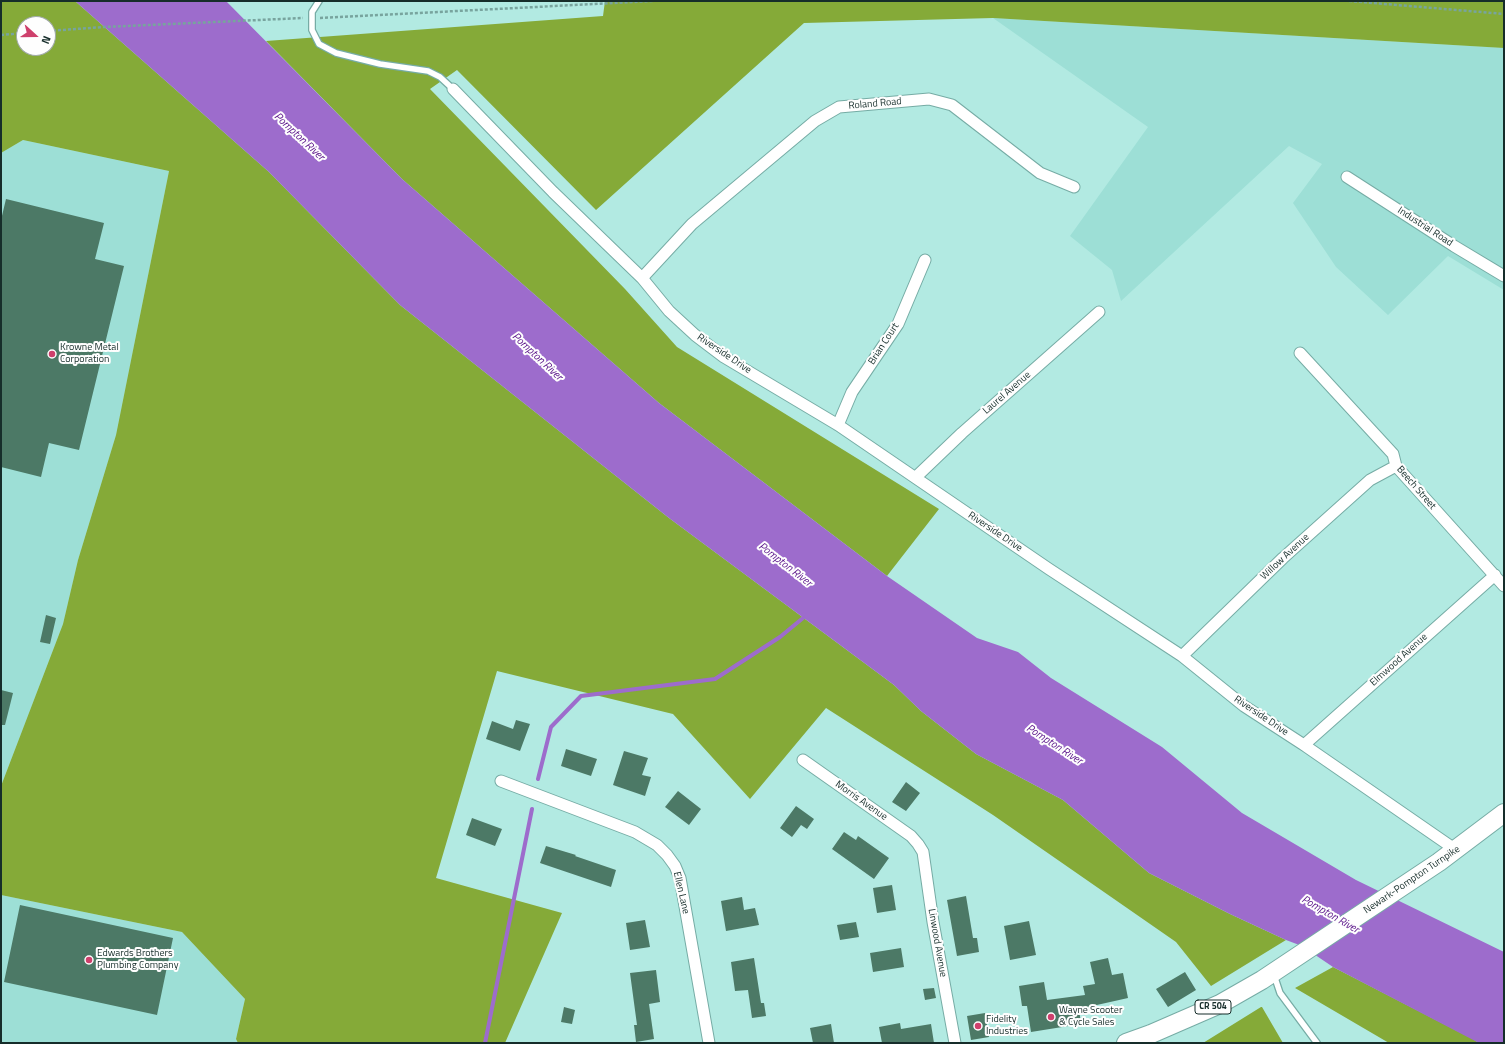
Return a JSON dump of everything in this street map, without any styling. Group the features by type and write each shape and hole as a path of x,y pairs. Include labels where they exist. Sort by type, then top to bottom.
{"main road":[{"name":"Newark-Pompton Turnpike","path":"1126,1043 1151,1034 1220,1004 1294,960 1456,850 1504,813"}],"street":[{"name":"Riverside Drive","path":"453,89 553,192 642,278 669,311 695,335 724,357 838,425 1037,561 1182,656 1244,706 1304,745 1456,850"},
{"name":"Roland Road","path":"642,278 692,224 815,121 839,107 929,99 952,105 1040,173 1074,187"},
{"name":"Industrial Road","path":"1347,177 1454,246 1503,274"},
{"name":"Brian Court","path":"838,425 852,392 898,324 925,260"},
{"name":"Laurel Avenue","path":"916,477 962,433 1100,312"},
{"name":"Beech Street","path":"1300,352 1394,454 1396,466 1504,586"},
{"name":"Willow Avenue","path":"1182,656 1284,558 1370,480 1396,466"},
{"name":"Elmwood Avenue","path":"1304,745 1495,575"},
{"name":"Morris Avenue","path":"803,760 911,836 918,844"},
{"name":"Ellen Lane","path":"500,781 635,832 657,845 667,855 675,866 680,878 709,1043"},
{"name":"Linwood Avenue","path":"918,844 923,852 933,922 955,1043"}],"lane":[{"path":"319,1 312,12 312,30 319,44 336,53 380,64 428,71 440,77 453,89"},
{"path":"1274,972 1280,993 1317,1043"}],"path":[{"path":"56,30 653,1"},
{"path":"1350,1 1504,14"},
{"path":"1,35 16,34"}],"shaded area":[{"path":"993,18 1504,48 1504,290 1448,256 1388,315 1336,267 1293,203 1322,164 1289,146 1121,301 1112,270 1070,236 1148,127"},
{"path":"23,140 169,171 116,435 78,560 63,624 1,786 1,153"},
{"path":"1,895 182,932 245,999 236,1039 238,1043 1,1043"}],"green space":[{"path":"1,1 75,1 269,172 400,305 669,518 894,685 921,711 976,754 1063,800 1149,873 1230,914 1286,940 1211,986 1176,942 993,815 826,708 750,799 673,714 497,671 436,878 562,913 505,1043 238,1043 236,1039 245,999 182,932 1,895 1,786 63,624 78,560 116,435 169,171 23,140 1,153"},
{"path":"605,1 1504,1 1504,48 993,18 804,23 596,210 457,70 430,89 625,289 677,347 939,509 887,576 659,403 402,179 266,41 603,16"},
{"path":"1333,967 1479,1043 1389,1043 1295,988"},
{"path":"1261,1007 1283,1043 1203,1043"}],"water":[{"name":"Pompton River","path":"75,1 226,1 402,179 659,403 887,576 977,638 1018,652 1051,678 1162,747 1242,813 1356,880 1504,952 1504,1043 1479,1043 1333,967 1302,946 1230,914 1149,873 1063,800 976,754 921,711 894,685 669,518 400,305 269,172"}],"building":[{"name":"Krowne Metal Corporation","path":"6,199 104,223 95,259 124,266 79,450 49,443 41,477 1,467 1,220"},
{"path":"46,615 56,618 50,644 40,642"},
{"path":"1,690 13,693 5,725 1,725"},
{"path":"516,720 530,724 520,751 486,739 492,721 513,729"},
{"path":"566,749 597,759 591,776 561,766"},
{"path":"624,751 648,758 642,775 651,777 645,796 613,785"},
{"path":"906,782 920,793 906,811 892,802"},
{"path":"678,791 701,809 689,825 665,807"},
{"path":"796,806 814,819 807,829 801,825 792,837 780,828"},
{"path":"472,818 502,829 495,846 466,835"},
{"path":"844,832 856,840 858,836 889,858 874,879 832,849"},
{"path":"546,846 576,855 575,856 616,870 611,887 540,863"},
{"path":"892,885 896,910 877,913 873,888"},
{"path":"966,896 973,938 977,938 979,952 957,956 947,900"},
{"path":"742,897 744,910 755,908 759,925 726,931 721,901"},
{"name":"Edwards Brothers Plumbing Company","path":"20,905 173,938 157,1015 4,982"},
{"path":"645,920 650,947 630,950 626,923"},
{"path":"1029,921 1036,955 1010,960 1004,926"},
{"path":"856,922 859,937 840,940 837,925"},
{"path":"901,948 904,967 873,972 870,953"},
{"path":"754,958 761,1003 764,1003 766,1016 752,1018 748,990 735,991 731,962"},
{"path":"1108,958 1112,975 1123,973 1128,998 1079,1009 1081,1024 1031,1032 1027,1006 1022,1006 1019,986 1044,982 1047,1000 1085,995 1083,986 1095,984 1090,962"},
{"path":"656,970 660,1002 649,1004 654,1039 636,1042 634,1025 637,1025 630,973"},
{"path":"1185,972 1196,990 1168,1007 1156,989"},
{"path":"934,988 936,998 925,1000 923,989"},
{"path":"564,1007 575,1010 572,1024 561,1022"},
{"name":"Fidelity Industries","path":"985,1013 989,1037 971,1040 967,1016"},
{"path":"900,1023 901,1029 931,1024 934,1043 882,1043 879,1027"},
{"path":"831,1024 834,1043 813,1043 810,1028"}],"waterway":[{"path":"538,779 551,727 581,696 715,679 780,637 803,618"},
{"path":"485,1043 532,809"}],"place":[{"name":"Krowne Metal Corporation","path":"52,354"},
{"name":"Edwards Brothers Plumbing Company","path":"89,960"},
{"name":"Wayne Scooter & Cycle Sales","path":"1051,1017"},
{"name":"Fidelity Industries","path":"978,1026"}]}
